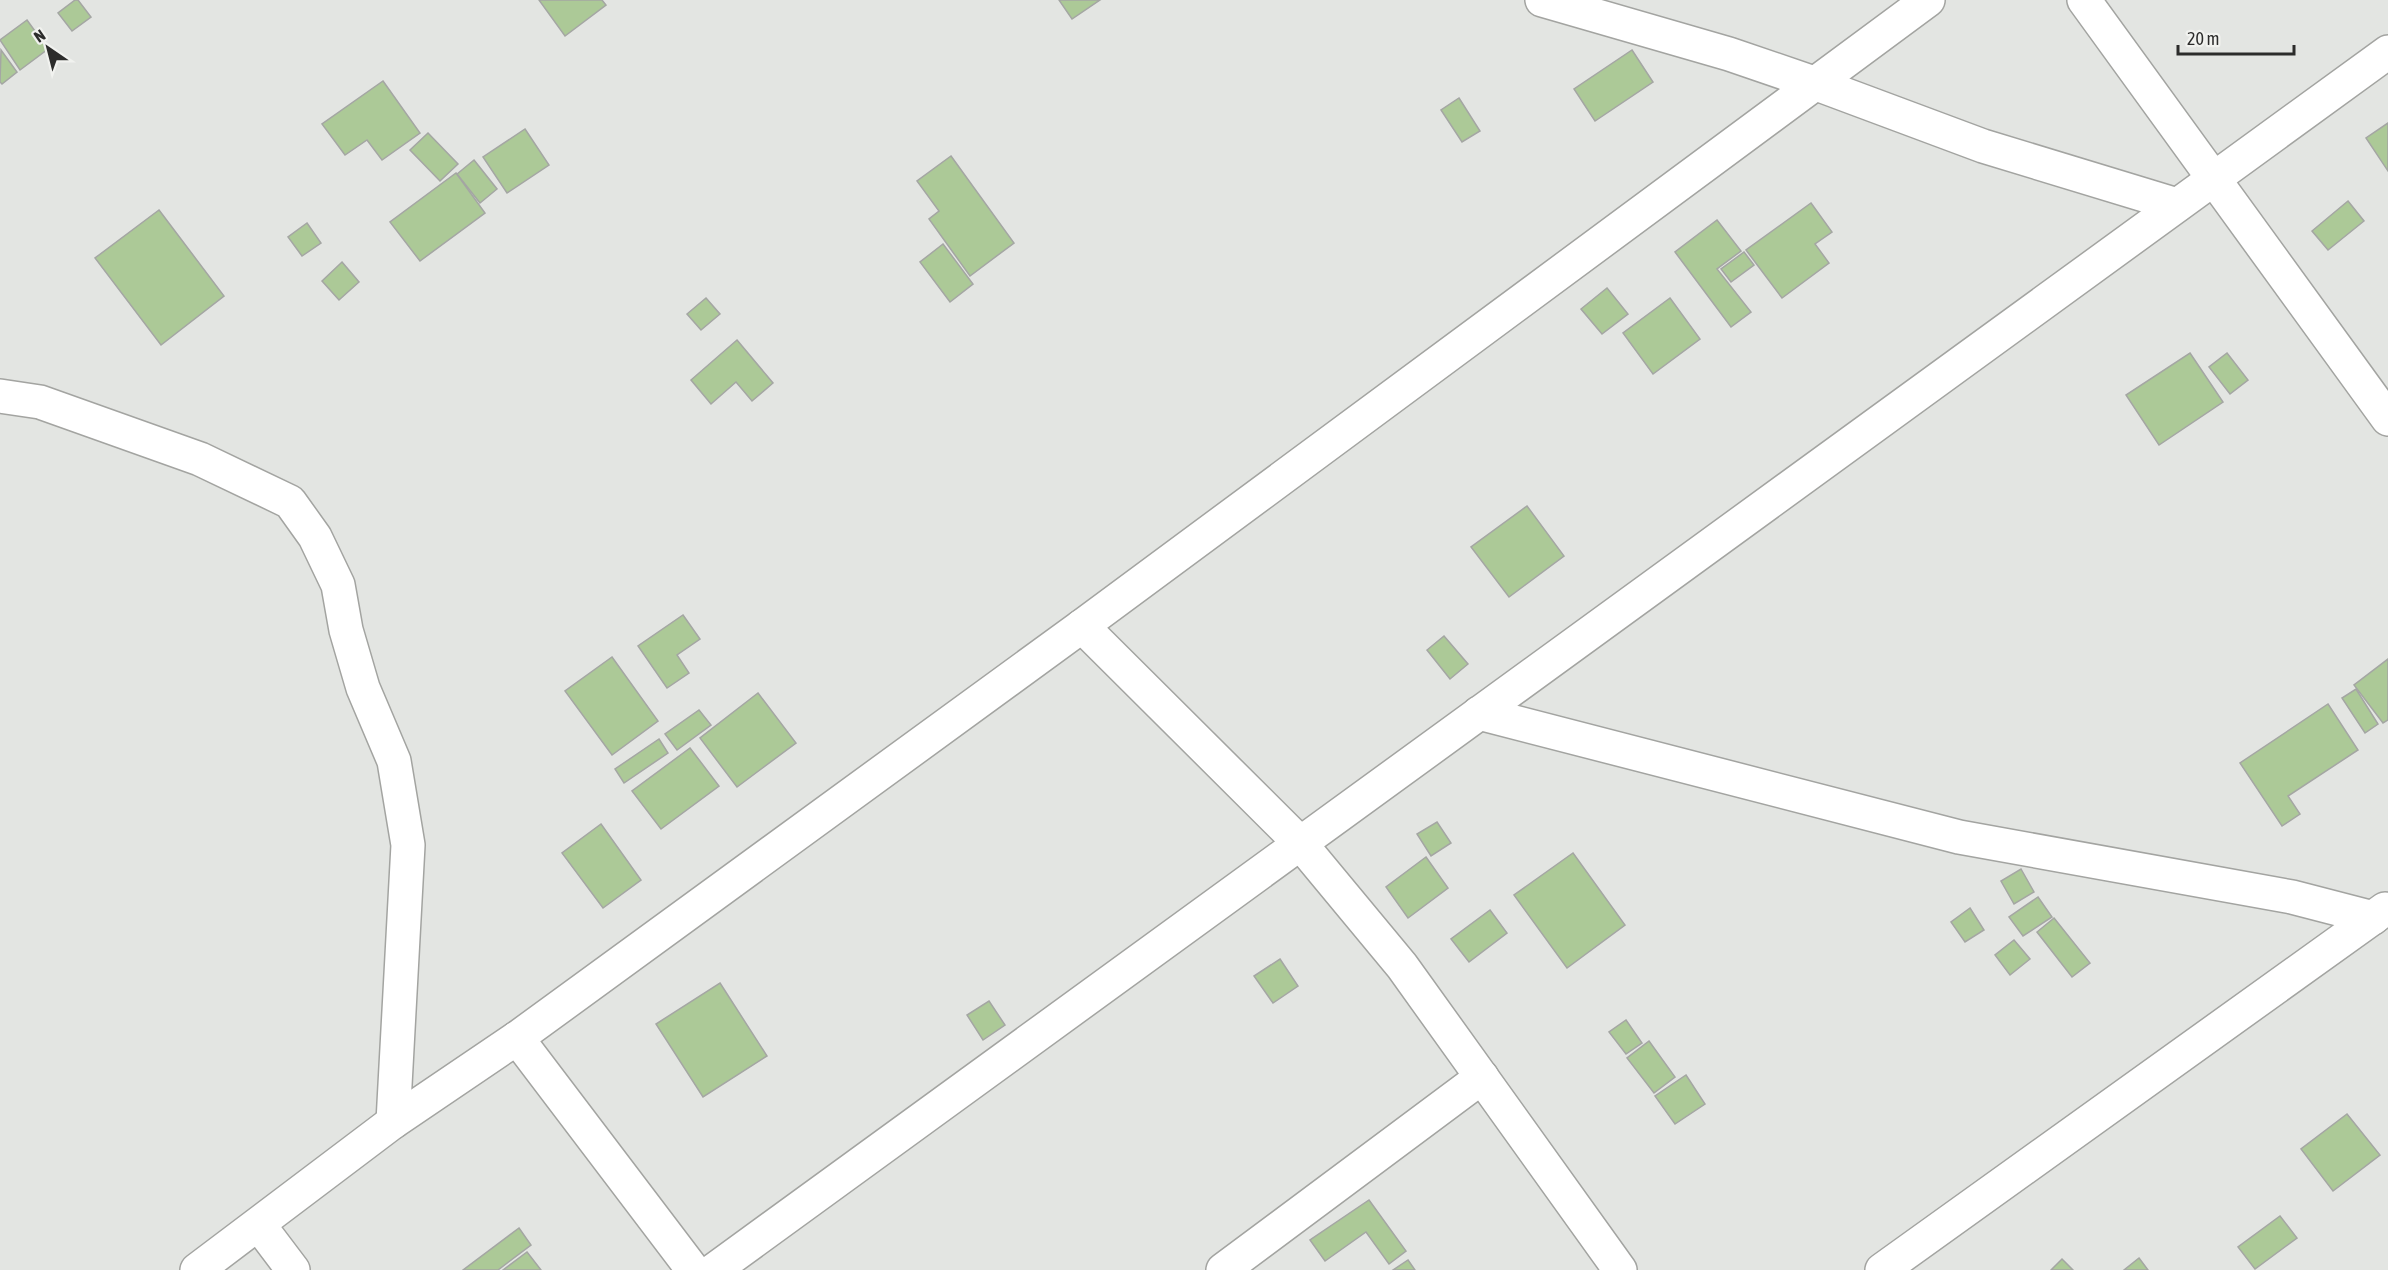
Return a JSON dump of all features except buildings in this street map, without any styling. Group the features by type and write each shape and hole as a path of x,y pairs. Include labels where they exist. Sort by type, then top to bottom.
{"street":[{"path":"1542,0 1729,54 1983,146 2177,205"},
{"path":"197,1270 393,1122 517,1038 1082,626 1928,0"},
{"path":"2084,0 2388,419"},
{"path":"714,1270 2388,52"},
{"path":"0,396 40,402 200,459 290,502 315,537 338,585 346,630 363,688 393,761 408,845 393,1122"},
{"path":"1082,626 1300,843 1402,966 1620,1270"},
{"path":"1479,713 1959,837 2380,912"},
{"path":"1882,1270 2380,912"},
{"path":"517,1038 693,1270"},
{"path":"1223,1270 1482,1077"},
{"path":"259,1225 293,1270"}]}
